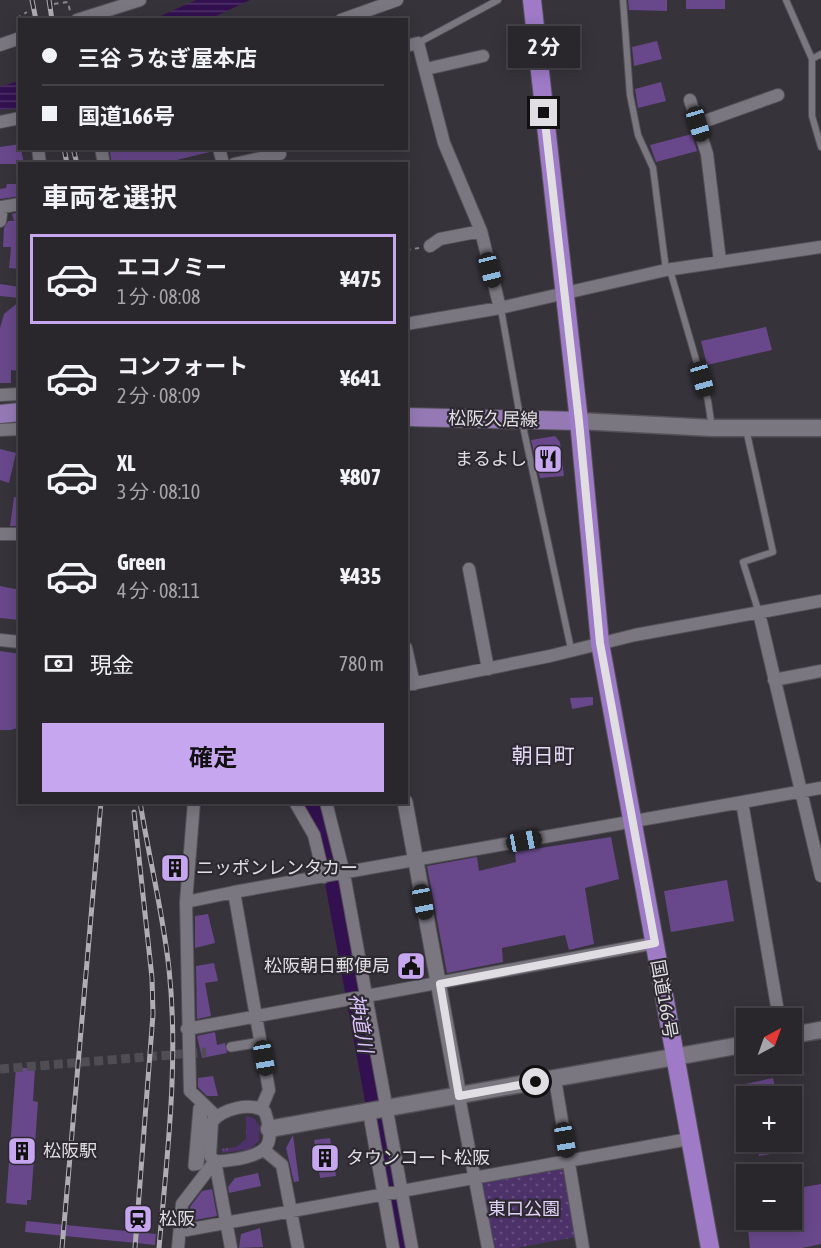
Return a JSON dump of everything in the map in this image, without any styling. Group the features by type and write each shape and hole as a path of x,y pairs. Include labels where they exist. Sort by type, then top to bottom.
{"highway":[{"name":"国道166号","path":"532,0 579,421 600,643 710,1248"}],"main road":[{"path":"0,414 18,412"},
{"name":"松阪久居線","path":"408,417 579,421"},
{"path":"579,421 712,428 821,428"},
{"path":"802,1033 821,1030"},
{"path":"269,1129 736,1046"}],"street":[{"path":"83,18 140,0"},
{"path":"346,18 396,0"},
{"path":"0,45 18,39"},
{"path":"412,45 426,69 444,143 481,231 500,308"},
{"path":"426,69 483,56"},
{"path":"698,124 778,95"},
{"path":"690,100 707,154 720,261"},
{"path":"0,122 18,118"},
{"path":"244,162 281,155"},
{"path":"0,221 2,207 18,204"},
{"path":"430,246 440,239 481,231"},
{"path":"408,324 500,308 668,269 821,247"},
{"path":"0,395 18,394"},
{"path":"0,430 18,429"},
{"path":"0,534 18,534"},
{"path":"469,569 488,669"},
{"path":"408,666 410,685 570,649 821,601"},
{"path":"759,613 821,876"},
{"path":"0,640 18,642"},
{"path":"774,680 821,671"},
{"path":"186,902 821,788"},
{"path":"742,802 777,1008"},
{"path":"194,804 186,902 190,1091 216,1116"},
{"path":"296,804 334,875"},
{"path":"326,804 334,875 386,1110 412,1248"},
{"path":"405,804 488,1248"},
{"path":"234,892 269,1090 261,1109"},
{"path":"187,1029 655,943"},
{"path":"231,1047 261,1042"},
{"path":"555,1078 583,1248"},
{"path":"178,1248 182,1204 215,1161 256,1155 264,1150 270,1137 265,1112 252,1107 216,1116 212,1122 210,1156 215,1161 231,1248"},
{"path":"198,1108 203,1113 199,1165 194,1166 197,1120 198,1108"},
{"path":"369,1112 393,1248"},
{"path":"181,1231 689,1139"},
{"path":"264,1150 282,1166 298,1248"}],"lane":[{"path":"412,45 498,0"},
{"path":"623,0 630,95 638,135 653,168 668,269 708,401 712,428"},
{"path":"786,0 812,59 812,116 821,147"},
{"path":"812,59 821,54"},
{"path":"500,308 519,411"},
{"path":"746,428 773,552 743,562 759,613"},
{"path":"524,431 570,649"}],"path":[{"path":"54,4 68,2"},
{"path":"20,18 27,12"}],"green space":[{"path":"246,1116 254,1118 259,1125 259,1141 250,1149 222,1153 221,1149 236,1147 246,1139"},
{"name":"東口公園","path":"560,1166 566,1170 576,1237 516,1248 494,1248 482,1184 486,1179"}],"shaded area":[{"path":"196,0 250,0 212,18 156,18"},
{"path":"18,82 18,108 0,110 0,87"}],"building":[{"path":"628,0 667,0 667,11 629,10"},
{"path":"686,0 725,0 725,9 686,9"},
{"path":"657,41 662,59 634,66 632,47"},
{"path":"661,82 666,101 638,108 635,89"},
{"path":"692,134 697,151 656,162 650,145"},
{"path":"18,144 24,162 0,164 0,147"},
{"path":"109,150 210,150 210,152 168,162 112,162"},
{"path":"7,184 18,184 18,196 0,199 0,189 6,188"},
{"path":"18,212 18,269 9,268 11,247 3,247 4,228 8,221 14,221 12,214"},
{"path":"0,284 18,287 18,298 0,296"},
{"path":"18,303 18,371 11,370 11,383 0,383 0,328 4,314"},
{"path":"766,327 772,350 707,365 701,341"},
{"name":"まるよし","path":"555,436 560,442 564,476 540,478 531,440"},
{"path":"0,449 16,453 9,483 0,480"},
{"path":"14,497 18,498 18,526 10,526"},
{"path":"0,586 18,590 18,620 0,618"},
{"path":"0,651 18,654 18,728 0,730"},
{"path":"593,697 593,705 572,709 570,698"},
{"path":"611,837 619,879 585,888 594,944 569,950 565,935 502,948 503,962 447,973 427,866 477,857 479,871 516,862 515,852"},
{"name":"ニッポンレンタカー","path":"171,858 181,859 179,878 170,877"},
{"path":"727,880 734,921 671,932 664,891"},
{"path":"208,914 215,943 195,948 195,916"},
{"path":"214,963 218,981 205,983 211,1016 197,1019 196,966"},
{"path":"215,1032 217,1045 225,1043 227,1053 202,1058 197,1036"},
{"name":"松阪駅","path":"16,1067 35,1069 33,1101 38,1102 31,1200 27,1200 27,1205 6,1203"},
{"path":"213,1076 218,1096 207,1096 198,1087 198,1078"},
{"path":"773,1078 775,1086 745,1086 745,1084"},
{"path":"293,1135 299,1181 294,1182 286,1148"},
{"name":"タウンコート松阪","path":"330,1138 336,1176 320,1178 314,1140"},
{"path":"758,1152 781,1152 759,1156"},
{"path":"258,1173 261,1186 229,1193 228,1187 235,1178"},
{"path":"821,1184 821,1244 802,1248 750,1248 748,1230 802,1230 802,1187"},
{"path":"212,1189 217,1216 189,1221 190,1207 202,1191"},
{"path":"26,1221 156,1234 155,1245 25,1232"},
{"path":"260,1228 263,1247 239,1248 241,1234"}],"waterway":[{"name":"神道川","path":"307,804 323,834 335,882 402,1248"}],"tunnel":[{"path":"0,1069 206,1052"}],"railway":[{"path":"32,0 36,18"},
{"path":"49,0 52,18"},
{"path":"64,150 67,162"},
{"path":"74,150 76,162"},
{"path":"62,1248 101,804"},
{"path":"140,804 163,927 172,1004 171,1109 159,1248"},
{"path":"134,812 152,978 153,1014 135,1248"}],"place":[{"name":"まるよし","path":"548,459"},
{"name":"ニッポンレンタカー","path":"175,868"},
{"name":"松阪朝日郵便局","path":"411,966"},
{"name":"松阪駅","path":"22,1151"},
{"name":"タウンコート松阪","path":"325,1158"},
{"name":"松阪","path":"138,1219"}],"district":[{"name":"朝日町","path":"543,756"}],"route":[{"path":"536,1082 459,1096 440,984 655,943 600,643 579,421 544,113"}]}
